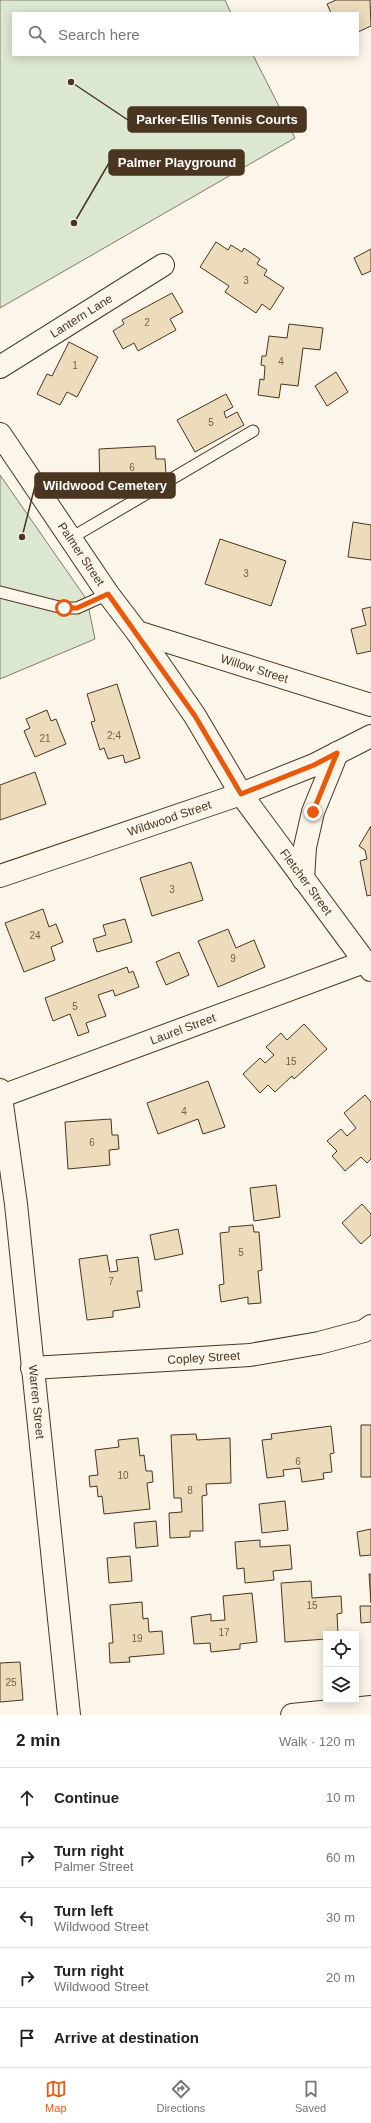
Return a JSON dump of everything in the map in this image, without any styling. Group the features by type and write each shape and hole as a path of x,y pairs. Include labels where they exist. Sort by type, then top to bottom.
{"street":[{"name":"Lantern Lane","path":"0,367 163,264"},
{"name":"Palmer Street","path":"0,434 108,594 137,632 195,716 241,794"},
{"name":"Willow Street","path":"137,632 371,705"},
{"name":"Wildwood Street","path":"0,876 241,794 314,765 371,736"},
{"path":"302,879 305,847 313,812 337,753"},
{"name":"Fletcher Street","path":"241,794 302,879 368,966"},
{"name":"Laurel Street","path":"1,1093 368,966"},
{"name":"Warren Street","path":"1,1093 16,1204 69,1715"},
{"name":"Copley Street","path":"32,1368 250,1355 319,1343 364,1331 371,1326"},
{"path":"292,1715 371,1707"}],"lane":[{"path":"71,538 253,431"},
{"path":"0,592 64,608 77,608 108,594"}],"green space":[{"path":"0,0 225,0 231,12 12,12 12,56 254,56 295,138 0,308"},
{"path":"0,475 87,600 95,639 0,679"}],"building":[{"path":"336,0 370,0 371,26 359,32 359,12 331,12 327,4"},
{"path":"216,242 228,250 231,245 242,252 244,248 260,259 257,264 267,270 264,275 284,288 270,310 262,304 256,313 225,292 229,286 200,267"},
{"path":"371,249 371,271 362,275 354,258"},
{"path":"172,293 183,312 170,319 176,330 138,351 134,343 123,349 113,331 124,324 122,320"},
{"path":"289,324 323,328 320,350 303,348 298,386 281,384 279,398 258,395 260,379 264,380 265,366 261,365 262,356 266,356 269,336 287,338"},
{"path":"69,342 98,357 77,397 67,392 60,405 37,394 47,374 52,376"},
{"path":"336,372 348,392 327,406 315,386"},
{"path":"226,394 233,407 224,412 226,418 237,412 244,425 195,452 177,420"},
{"path":"155,446 156,459 165,459 166,474 155,475 155,483 100,486 99,449"},
{"path":"353,522 371,525 371,560 348,557"},
{"path":"220,539 286,561 271,606 205,584"},
{"path":"371,607 371,651 357,654 351,629 366,625 362,609"},
{"path":"117,684 140,758 125,763 123,755 108,759 104,748 100,750 91,722 95,721 87,694"},
{"path":"47,710 51,721 56,719 66,744 35,757 24,731 30,728 26,719"},
{"path":"35,772 46,804 0,820 0,785"},
{"path":"371,826 371,895 367,896 360,861 367,859 365,850 359,846"},
{"path":"191,862 203,900 152,916 140,878"},
{"path":"43,909 49,927 56,924 63,942 51,947 55,960 24,972 5,923"},
{"path":"125,919 132,942 97,952 93,939 106,935 103,925"},
{"path":"228,929 236,948 254,940 265,967 218,987 198,941"},
{"path":"179,952 189,975 166,985 156,962"},
{"path":"127,967 129,973 133,971 139,987 115,996 113,990 98,995 106,1016 86,1023 89,1032 78,1036 70,1014 53,1021 45,998"},
{"path":"304,1024 327,1049 294,1079 292,1076 275,1092 268,1085 260,1093 243,1074 260,1058 265,1063 274,1055 266,1047 281,1033 287,1040"},
{"path":"208,1081 225,1127 203,1134 198,1119 158,1134 147,1103"},
{"path":"365,1095 371,1102 371,1159 367,1163 361,1157 345,1171 332,1156 337,1151 327,1141 341,1129 347,1136 356,1128 344,1113"},
{"path":"111,1119 112,1135 118,1135 119,1149 109,1150 110,1165 68,1169 65,1122"},
{"path":"276,1185 280,1217 254,1221 250,1188"},
{"path":"362,1204 371,1214 371,1235 361,1244 342,1223"},
{"path":"253,1225 254,1232 259,1232 262,1270 258,1271 261,1303 248,1304 248,1297 221,1302 219,1285 224,1284 220,1233 229,1232 229,1227"},
{"path":"178,1229 183,1254 155,1260 150,1235"},
{"path":"107,1255 110,1272 118,1271 116,1260 138,1257 142,1291 137,1291 140,1307 113,1311 113,1317 87,1320 79,1259"},
{"path":"361,1425 371,1425 371,1477 361,1477"},
{"path":"331,1426 334,1453 330,1454 332,1472 323,1473 324,1479 302,1482 300,1468 283,1470 284,1476 267,1478 262,1440 272,1439 271,1434"},
{"path":"196,1434 197,1440 230,1438 231,1483 206,1484 207,1495 202,1496 203,1531 190,1531 190,1537 170,1538 169,1513 182,1512 181,1498 174,1498 171,1435"},
{"path":"138,1438 140,1456 144,1455 146,1471 152,1471 153,1482 147,1483 150,1509 104,1514 102,1496 98,1497 97,1486 90,1487 89,1476 98,1475 95,1450 119,1447 118,1440"},
{"path":"285,1501 288,1530 262,1533 259,1504"},
{"path":"156,1521 158,1546 136,1548 134,1523"},
{"path":"371,1529 371,1555 360,1556 357,1532"},
{"path":"260,1540 260,1547 290,1545 292,1569 273,1571 274,1580 245,1583 244,1568 237,1569 235,1542"},
{"path":"130,1556 132,1581 109,1583 107,1558"},
{"path":"369,1574 371,1574 371,1603"},
{"path":"311,1581 312,1598 341,1596 342,1613 337,1614 338,1631 323,1631 323,1639 285,1642 281,1583"},
{"path":"252,1593 257,1642 240,1644 240,1649 211,1652 210,1643 194,1644 191,1617 211,1614 211,1621 225,1620 223,1596"},
{"path":"142,1602 143,1619 148,1618 149,1632 162,1631 164,1654 129,1657 130,1662 110,1663 109,1643 113,1643 110,1605"},
{"path":"360,1606 371,1606 371,1622 361,1623"},
{"path":"20,1662 23,1700 0,1702 0,1663"}],"place":[{"name":"Parker-Ellis Tennis Courts","path":"71,82"},
{"name":"Palmer Playground","path":"74,223"},
{"name":"Wildwood Cemetery","path":"22,537"}],"route":[{"path":"64,608 77,608 108,594 137,632 195,716 241,794 314,765 337,753 313,812"}]}
